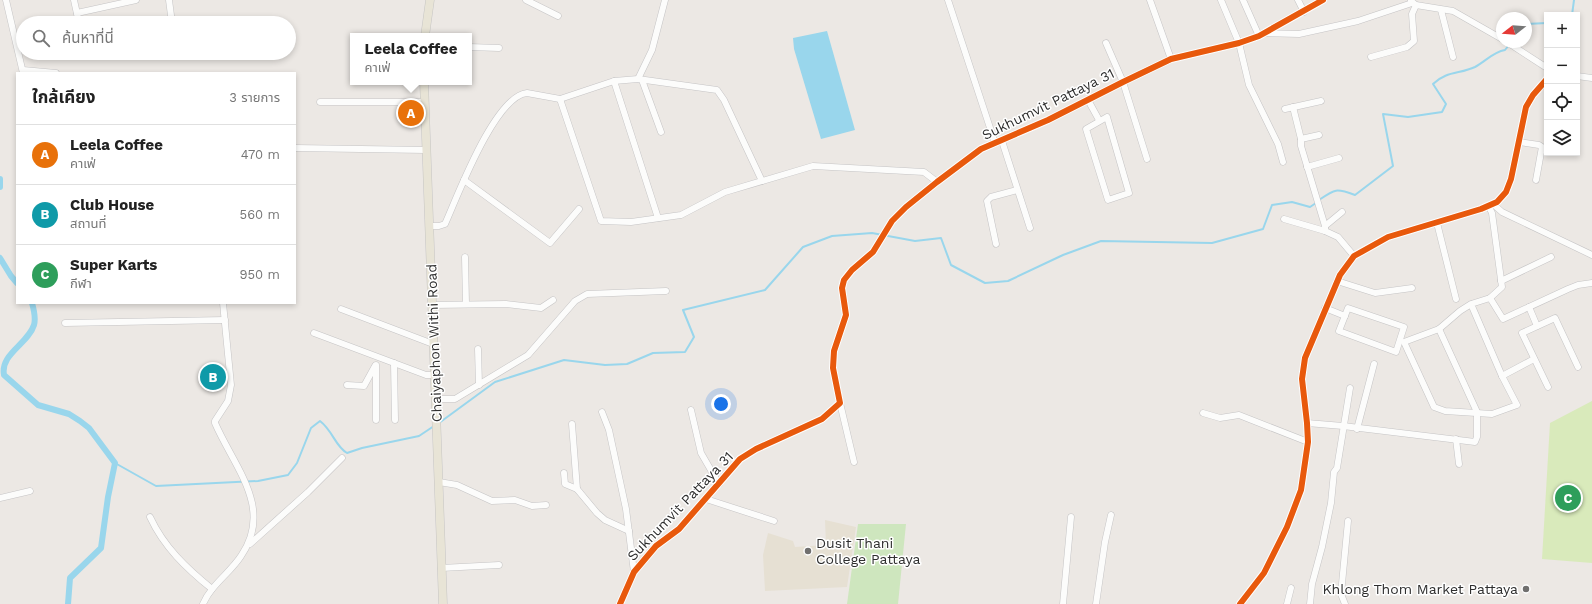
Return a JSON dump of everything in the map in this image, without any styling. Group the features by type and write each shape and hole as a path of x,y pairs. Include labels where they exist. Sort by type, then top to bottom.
{"main road":[{"path":"425,33 430,0"},
{"name":"Chaiyaphon Withi Road","path":"424,85 439,482 442,604"}],"street":[{"path":"6,0 16,42"},
{"path":"74,0 78,16"},
{"path":"77,13 136,0"},
{"path":"169,0 171,16"},
{"path":"526,0 558,16"},
{"path":"661,132 640,79 652,50 665,0"},
{"path":"948,0 1030,228"},
{"path":"1150,0 1171,59"},
{"path":"1221,0 1239,43 1249,85 1278,144 1283,162"},
{"path":"1243,0 1261,35 1299,34 1358,21 1413,3 1441,10 1453,11 1496,36"},
{"path":"1298,0 1304,12"},
{"name":"Sukhumvit Pattaya 31","path":"620,604 634,572 656,546 679,529 740,459 756,449 822,419 840,403 833,368 834,351 846,315 842,288 844,280 852,270 873,252 890,226 906,207 982,149 1048,120 1171,59 1239,43 1261,35 1323,0"},
{"path":"1371,57 1407,47 1414,41 1412,14 1413,3"},
{"path":"1441,10 1453,57"},
{"path":"1106,43 1123,82 1147,160"},
{"path":"472,48 499,48"},
{"path":"1516,48 1544,66"},
{"path":"20,60 23,72"},
{"path":"1580,76 1592,78"},
{"path":"430,226 446,224 464,180 494,120 511,100 523,93 560,99 614,81 640,79 717,90 724,100 762,181"},
{"path":"614,81 658,218"},
{"path":"1240,604 1264,572 1287,527 1301,490 1308,442 1308,423 1302,379 1304,358 1337,281 1347,264 1354,256 1388,237 1437,223 1497,202 1506,192 1511,179 1526,107 1533,95 1544,82"},
{"path":"560,99 601,221 631,222 681,215 725,192 814,166 924,172 937,182"},
{"path":"1088,100 1099,120"},
{"path":"1285,109 1321,101"},
{"path":"320,102 424,102"},
{"path":"1293,107 1301,139 1301,146 1325,229"},
{"path":"1107,117 1130,193 1108,200 1086,129 1099,120 1107,117"},
{"path":"1301,139 1319,135"},
{"path":"1519,142 1539,145 1542,147 1536,180"},
{"path":"296,148 426,150"},
{"path":"1307,167 1339,158"},
{"path":"464,180 550,243 579,209"},
{"path":"996,244 987,201 992,197 1017,190"},
{"path":"1491,205 1502,212 1592,255"},
{"path":"1471,304 1502,376 1517,405 1492,414 1445,411 1434,407 1404,342 1440,329 1460,311 1471,304 1490,298 1502,287 1491,205"},
{"path":"1325,229 1342,212"},
{"path":"1284,219 1325,229 1338,237 1354,256"},
{"path":"1437,223 1456,299"},
{"path":"1584,252 1592,251"},
{"path":"465,257 466,304"},
{"path":"1501,281 1552,257"},
{"path":"1337,281 1375,293 1412,288"},
{"path":"1490,298 1503,319 1578,285 1592,283"},
{"path":"436,399 455,399 528,355 575,301 587,294 666,291"},
{"path":"432,305 506,304 541,308 553,300"},
{"path":"223,304 231,385 228,401 215,423 248,488 254,512 254,527 249,544"},
{"path":"1529,307 1537,326"},
{"path":"1325,308 1345,316"},
{"path":"1348,308 1404,327 1396,352 1340,331 1345,316 1348,308"},
{"path":"341,309 433,344"},
{"path":"1548,387 1522,333 1555,318 1578,367"},
{"path":"65,323 225,320"},
{"path":"1308,423 1475,442 1478,412 1440,329"},
{"path":"314,333 426,375 435,375"},
{"path":"478,349 479,385"},
{"path":"347,385 364,386 379,358"},
{"path":"1502,376 1534,359"},
{"path":"394,363 395,420"},
{"path":"1357,428 1374,364"},
{"path":"376,365 376,420"},
{"path":"1310,604 1312,584 1322,547 1331,503 1334,472 1337,468 1350,388"},
{"path":"840,403 854,462"},
{"path":"691,410 704,460 719,484"},
{"path":"602,412 609,430 626,509 634,572"},
{"path":"1203,412 1220,418 1239,415 1308,442"},
{"path":"572,424 577,489"},
{"path":"1456,439 1459,464"},
{"path":"203,604 212,589 240,558 249,544 308,492 342,458"},
{"path":"564,473 565,484 577,489 597,513 605,520 629,531"},
{"path":"439,482 457,486 492,501 515,500 532,506 546,505"},
{"path":"0,498 30,491"},
{"path":"706,499 774,521"},
{"path":"1096,604 1105,542 1111,515"},
{"path":"150,517 165,544 196,576 212,589"},
{"path":"1063,604 1071,517"},
{"path":"1345,604 1341,594 1348,521"},
{"path":"441,568 499,565"},
{"path":"1287,604 1291,588"}],"shaded area":[{"name":"Dusit Thani College Pattaya","path":"825,520 856,527 847,587 765,591 763,555 768,533 793,541 795,547 826,545"}],"green space":[{"path":"1592,401 1592,563 1542,559 1550,423"},
{"path":"858,524 906,524 898,604 847,604"}],"water":[{"path":"827,31 855,130 821,139 794,49 793,38"}],"waterway":[{"path":"1572,12 1574,0"},
{"path":"1532,24 1544,23"},
{"path":"1319,200 1336,191 1344,191 1355,195 1393,166 1383,114 1408,117 1442,112 1446,104 1433,84 1443,77 1475,67 1507,48"},
{"path":"0,179 0,187"},
{"path":"439,423 495,382 564,360 605,365 627,364 653,353 685,352 694,337 683,310 765,290 803,247 832,236 872,233 915,241 941,238 951,265 985,283 1008,281 1063,255 1101,241 1212,243 1263,229 1272,205 1292,202 1310,207 1316,203"},
{"path":"0,258 16,282"},
{"path":"32,304 35,317 34,325 31,332 6,361 4,375 38,405 69,414 89,428 115,463 108,497 101,548 70,578 68,604"},
{"path":"115,463 156,486 258,481 288,475 297,463 311,428 320,421 347,453 362,448 419,436 434,426"}],"cycle path":[{"path":"620,604 634,572 656,546 679,529 740,459 756,449 822,419 840,403 833,368 834,351 846,315 842,288 844,280 852,270 873,252 892,221 906,207 981,149 1048,120 1171,59 1239,43 1259,36 1323,0"},
{"path":"1240,604 1264,573 1287,527 1301,490 1308,442 1302,379 1305,358 1340,275 1354,256 1388,237 1481,209 1497,202 1506,192 1511,179 1526,107 1533,95 1544,82"}],"place":[{"name":"Leela Coffee","path":"411,113"},
{"name":"Club House","path":"213,377"},
{"name":"Super Karts","path":"1568,498"},
{"name":"Dusit Thani College Pattaya","path":"808,551"},
{"name":"Khlong Thom Market Pattaya","path":"1526,589"}]}
